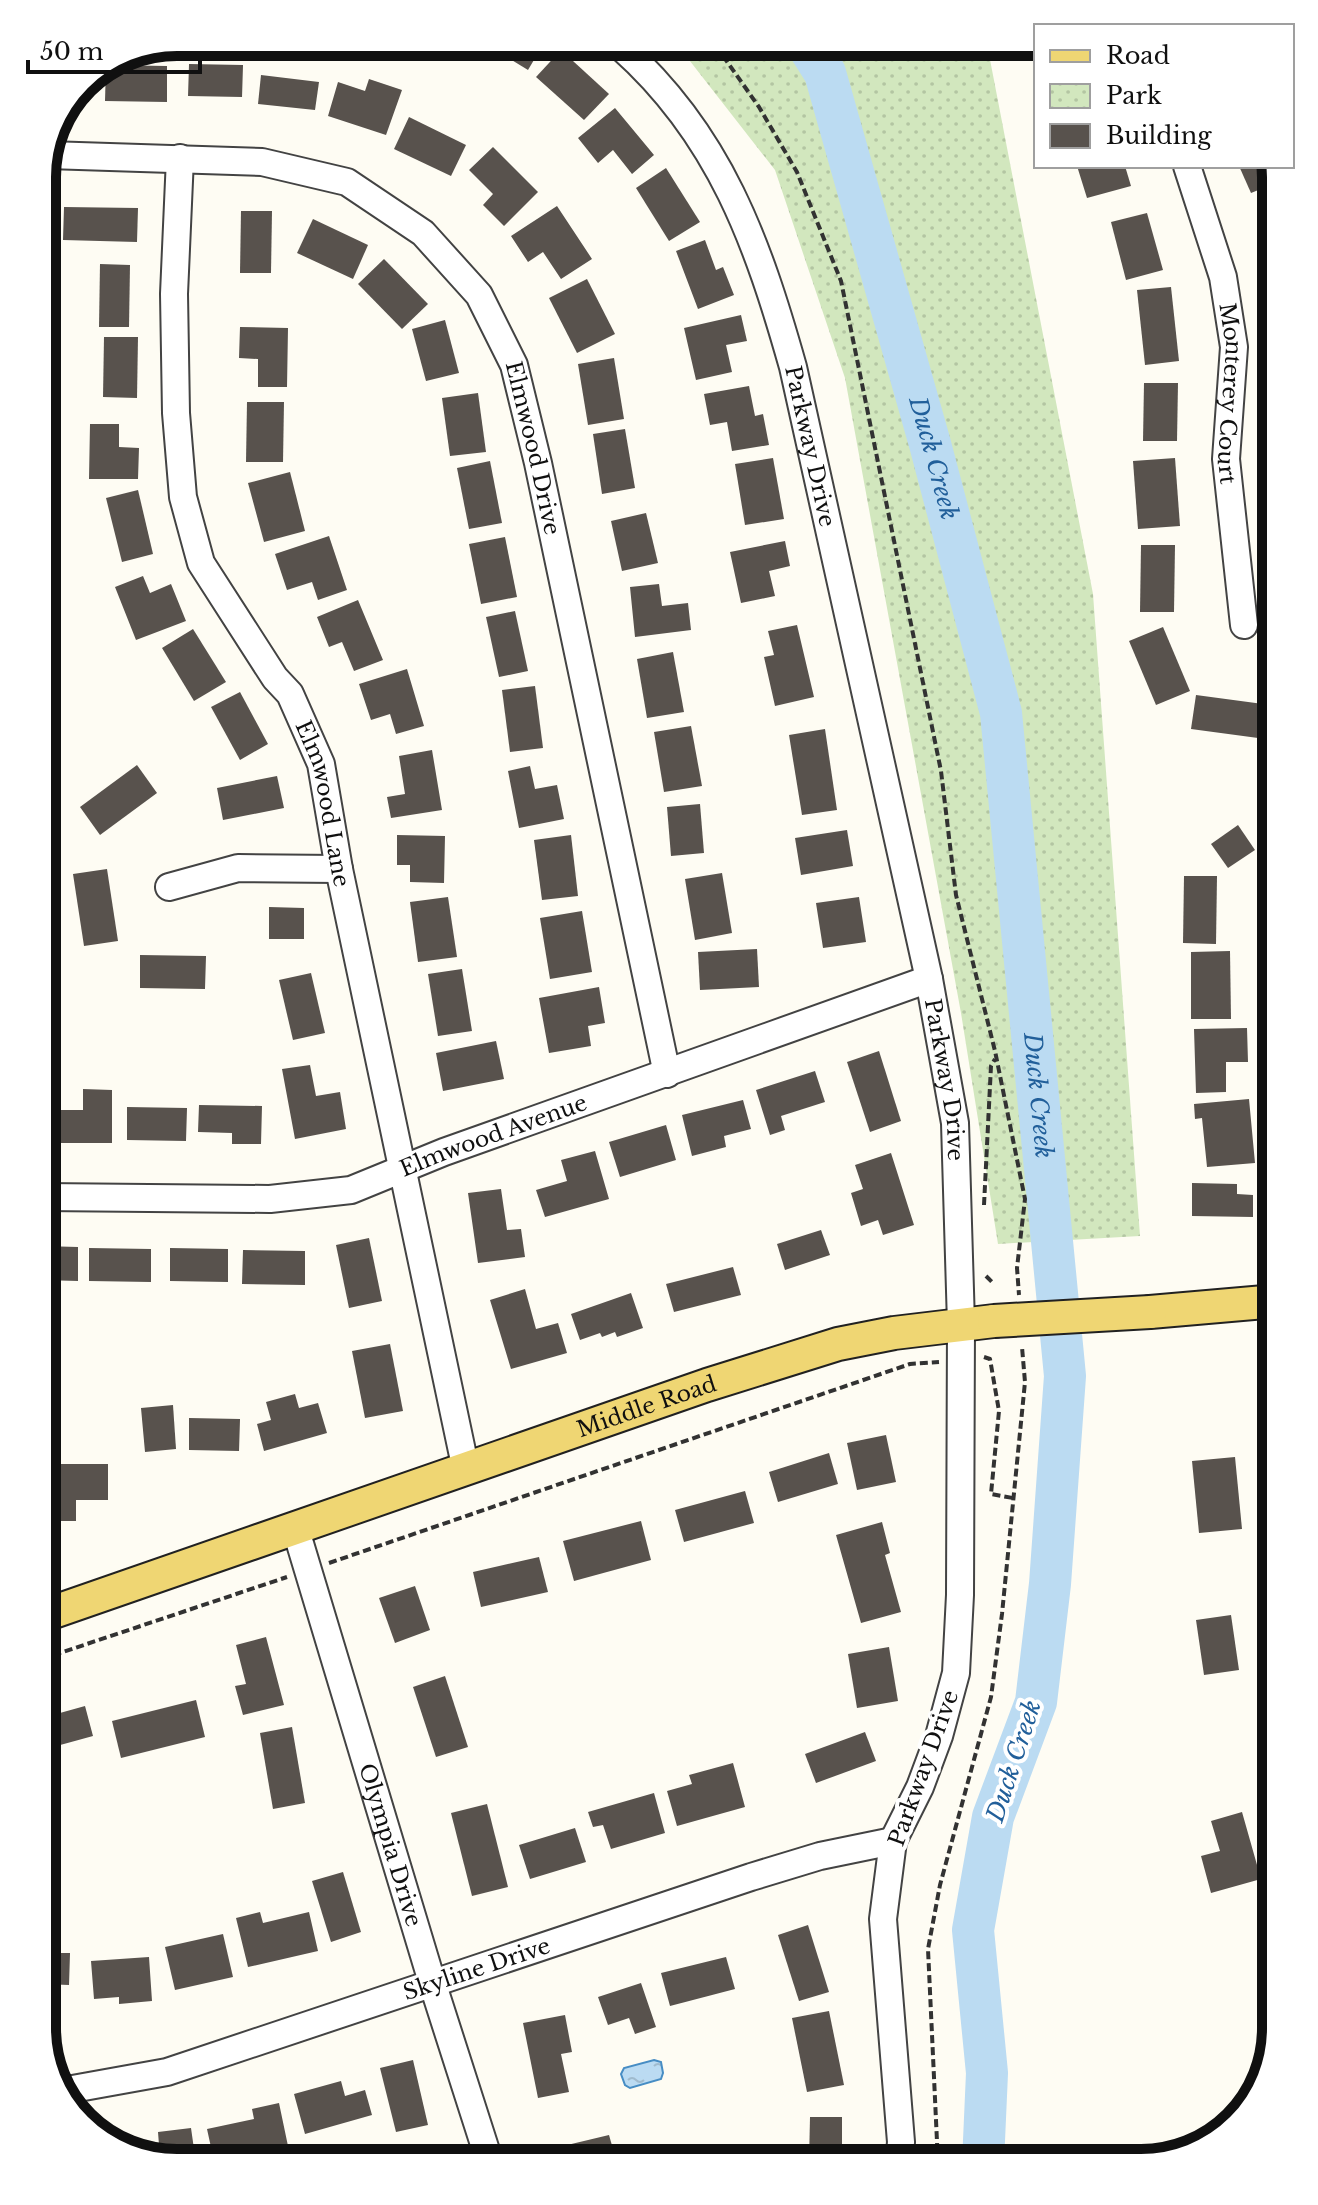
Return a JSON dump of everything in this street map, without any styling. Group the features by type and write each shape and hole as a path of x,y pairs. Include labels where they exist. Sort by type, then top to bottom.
{"main road":[{"name":"Middle Road","path":"56,1611 707,1385 838,1344 961,1324 1262,1302"}],"street":[{"name":"Parkway Drive","path":"631,56 684,113 740,207 770,287 793,367 929,979 955,1123 961,1324 960,1595 956,1673 939,1736 920,1787 893,1841 883,1919 900,2149"},
{"name":"Elmwood Drive","path":"58,155 262,162 347,182 423,233 479,295 514,365 538,463 667,1074"},
{"name":"Elmwood Lane","path":"180,158 174,294 176,413 183,497 201,563 275,678 290,694 321,764 339,869 466,1470"},
{"name":"Monterey Court","path":"1188,168 1223,277 1234,347 1226,459 1244,625"},
{"path":"169,887 238,868 339,869"},
{"name":"Elmwood Avenue","path":"56,1197 270,1199 351,1190 401,1169 929,979"},
{"name":"Olympia Drive","path":"295,1527 486,2149"},
{"name":"Skyline Drive","path":"72,2089 167,2072 751,1877 820,1856 893,1841"}],"path":[{"path":"982,1215 986,1190 984,1168 991,1066 996,1057"},
{"path":"981,1266 986,1278 994,1284"},
{"path":"983,1357 990,1359 999,1411 991,1494 1013,1498"},
{"path":"325,1564 910,1364 947,1361"},
{"path":"56,1654 284,1577"}],"green space":[{"path":"686,56 989,56 1093,594 1140,1236 998,1244 961,1013 845,378 775,170"}],"water":[{"path":"654,2060 661,2062 661,2079 630,2088 625,2085 621,2074 624,2068"}],"building":[{"path":"505,56 536,56 528,70"},
{"path":"555,56 568,56 609,94 584,120 536,77"},
{"path":"189,64 243,65 242,97 188,96"},
{"path":"131,65 167,66 167,102 105,101 106,80 116,72"},
{"path":"261,75 319,82 315,110 258,104"},
{"path":"369,79 402,90 386,135 328,116 338,82 365,91"},
{"path":"615,108 654,155 632,174 613,150 598,163 578,138"},
{"path":"409,117 466,145 451,176 394,149"},
{"path":"493,147 538,192 504,226 483,205 493,194 469,170"},
{"path":"666,168 700,222 669,241 636,188"},
{"path":"1078,168 1126,168 1131,186 1087,198"},
{"path":"1240,168 1261,168 1262,189 1251,193"},
{"path":"557,206 592,259 561,279 543,252 528,262 511,236"},
{"path":"64,207 138,208 137,242 63,240"},
{"path":"241,211 272,211 271,273 240,273"},
{"path":"1147,213 1163,270 1126,280 1111,222"},
{"path":"313,219 368,245 353,279 297,253"},
{"path":"705,240 716,270 723,267 734,295 698,309 676,251"},
{"path":"384,259 428,304 402,329 358,284"},
{"path":"100,264 130,265 129,327 99,327"},
{"path":"587,279 615,334 577,353 549,298"},
{"path":"1171,287 1179,361 1145,365 1137,290"},
{"path":"741,315 747,341 726,345 732,372 696,380 684,328"},
{"path":"445,320 459,373 426,381 412,329"},
{"path":"240,327 288,328 287,387 258,387 258,359 239,358"},
{"path":"104,337 138,337 137,398 103,397"},
{"path":"614,358 624,419 588,425 578,364"},
{"path":"1144,383 1178,383 1177,441 1143,441"},
{"path":"749,386 755,416 763,414 769,445 732,451 727,422 710,425 704,394"},
{"path":"478,393 486,452 450,456 442,398"},
{"path":"247,402 284,402 283,462 246,462"},
{"path":"90,424 119,424 119,447 139,448 138,479 89,479"},
{"path":"625,429 635,488 602,494 593,434"},
{"path":"773,458 784,519 745,525 735,464"},
{"path":"1175,458 1180,526 1138,529 1133,461"},
{"path":"490,461 502,523 469,529 457,468"},
{"path":"290,472 305,531 264,542 248,483"},
{"path":"138,490 153,554 122,562 106,498"},
{"path":"646,513 658,563 622,571 611,521"},
{"path":"329,536 347,590 318,600 312,582 287,590 275,554"},
{"path":"505,537 517,597 481,604 469,544"},
{"path":"785,541 790,566 769,571 775,596 741,603 730,552"},
{"path":"1141,545 1175,545 1174,612 1140,612"},
{"path":"143,576 150,593 171,584 186,621 136,640 115,587"},
{"path":"659,584 662,606 688,603 691,630 635,637 630,587"},
{"path":"358,600 383,660 354,671 342,642 329,647 317,617"},
{"path":"515,611 528,671 499,677 486,617"},
{"path":"797,625 814,697 775,706 764,657 774,655 768,631"},
{"path":"1163,627 1190,691 1156,705 1129,641"},
{"path":"193,629 226,682 194,701 162,648"},
{"path":"673,652 684,712 647,718 637,659"},
{"path":"407,669 424,726 396,734 390,714 371,720 359,684"},
{"path":"535,686 543,748 510,752 502,690"},
{"path":"240,692 268,744 240,760 211,707"},
{"path":"1196,695 1262,704 1258,738 1191,729"},
{"path":"691,726 702,786 664,792 654,732"},
{"path":"825,729 837,810 802,815 789,735"},
{"path":"432,750 442,810 391,818 387,797 405,794 399,756"},
{"path":"137,765 157,793 100,835 80,807"},
{"path":"530,766 535,789 557,785 564,819 519,828 508,771"},
{"path":"277,776 284,808 223,820 217,788"},
{"path":"700,804 704,853 671,856 667,807"},
{"path":"1238,825 1255,850 1228,868 1211,844"},
{"path":"847,830 853,866 801,875 795,838"},
{"path":"397,835 445,836 444,883 410,882 410,865 397,865"},
{"path":"571,835 578,896 542,900 534,840"},
{"path":"107,869 118,941 84,946 73,874"},
{"path":"722,873 732,933 695,940 685,879"},
{"path":"1184,876 1217,876 1216,944 1183,943"},
{"path":"448,897 457,957 418,962 410,902"},
{"path":"859,897 866,942 823,948 816,903"},
{"path":"269,907 304,908 304,939 269,939"},
{"path":"582,911 592,972 550,979 540,918"},
{"path":"757,949 759,987 700,990 698,952"},
{"path":"1230,951 1231,1019 1191,1019 1191,952"},
{"path":"140,955 206,956 205,989 140,988"},
{"path":"462,969 472,1031 438,1036 428,974"},
{"path":"311,973 325,1033 293,1040 279,980"},
{"path":"599,987 605,1023 588,1026 591,1046 549,1053 539,998"},
{"path":"1247,1028 1248,1062 1226,1062 1226,1092 1196,1093 1194,1029"},
{"path":"496,1041 504,1079 443,1091 436,1053"},
{"path":"879,1051 901,1121 870,1132 847,1062"},
{"path":"310,1065 316,1096 340,1092 346,1129 295,1139 282,1069"},
{"path":"815,1071 825,1102 781,1116 785,1130 770,1135 756,1090"},
{"path":"83,1089 112,1090 112,1143 56,1143 56,1110 83,1110"},
{"path":"1249,1099 1255,1163 1207,1167 1202,1118 1195,1119 1194,1104"},
{"path":"743,1100 751,1129 724,1136 726,1147 692,1156 682,1115"},
{"path":"199,1105 262,1106 261,1144 232,1144 232,1133 198,1132"},
{"path":"127,1107 187,1108 186,1141 127,1140"},
{"path":"666,1125 676,1160 620,1177 609,1142"},
{"path":"595,1151 609,1199 545,1217 536,1190 567,1181 561,1160"},
{"path":"891,1153 914,1225 883,1235 878,1220 861,1226 851,1193 863,1189 855,1165"},
{"path":"1192,1183 1237,1184 1237,1194 1253,1195 1253,1217 1192,1216"},
{"path":"501,1189 507,1230 521,1229 525,1257 478,1263 468,1193"},
{"path":"821,1230 830,1255 785,1270 777,1244"},
{"path":"369,1238 382,1301 349,1308 336,1245"},
{"path":"56,1246 78,1247 78,1281 56,1280"},
{"path":"89,1248 151,1249 151,1282 89,1281"},
{"path":"170,1248 228,1249 228,1282 170,1281"},
{"path":"243,1250 305,1251 305,1285 242,1284"},
{"path":"733,1267 741,1295 674,1312 666,1284"},
{"path":"525,1289 536,1329 558,1323 567,1353 511,1369 490,1300"},
{"path":"631,1293 643,1328 617,1337 615,1332 602,1337 600,1333 580,1340 571,1314"},
{"path":"390,1344 403,1411 365,1418 352,1351"},
{"path":"295,1394 299,1408 318,1403 327,1433 264,1451 257,1424 271,1420 266,1402"},
{"path":"173,1405 176,1449 145,1452 141,1408"},
{"path":"189,1418 240,1419 239,1451 189,1450"},
{"path":"886,1435 896,1482 857,1490 847,1443"},
{"path":"829,1453 838,1484 778,1502 769,1472"},
{"path":"1235,1457 1242,1529 1199,1533 1192,1461"},
{"path":"56,1464 108,1464 108,1500 76,1500 76,1521 56,1521"},
{"path":"745,1491 754,1523 684,1542 675,1510"},
{"path":"641,1521 651,1560 574,1581 563,1541"},
{"path":"882,1522 890,1553 885,1555 901,1612 861,1623 836,1535"},
{"path":"539,1557 548,1592 481,1607 473,1572"},
{"path":"415,1586 430,1630 395,1643 379,1598"},
{"path":"1231,1615 1239,1670 1204,1675 1196,1620"},
{"path":"266,1637 284,1705 243,1715 235,1686 246,1684 236,1645"},
{"path":"889,1647 898,1701 857,1708 848,1654"},
{"path":"445,1676 468,1747 436,1757 413,1687"},
{"path":"196,1700 205,1737 121,1758 112,1721"},
{"path":"85,1706 93,1736 56,1746 56,1714"},
{"path":"292,1727 305,1803 273,1809 260,1733"},
{"path":"865,1732 876,1761 816,1783 805,1754"},
{"path":"733,1763 745,1807 677,1826 667,1791 692,1784 689,1775"},
{"path":"654,1793 665,1833 611,1849 603,1825 593,1827 588,1812"},
{"path":"487,1804 508,1887 472,1896 451,1813"},
{"path":"1242,1812 1261,1879 1211,1893 1201,1856 1220,1851 1211,1821"},
{"path":"575,1828 586,1862 530,1879 519,1845"},
{"path":"343,1872 361,1932 331,1942 312,1881"},
{"path":"260,1912 263,1923 309,1912 318,1951 248,1967 236,1918"},
{"path":"808,1925 829,1992 799,2001 778,1935"},
{"path":"223,1934 233,1977 175,1990 165,1947"},
{"path":"56,1953 70,1953 69,1985 56,1985"},
{"path":"149,1957 152,2001 119,2004 119,1997 94,1999 91,1961"},
{"path":"726,1957 735,1989 670,2006 661,1973"},
{"path":"641,1983 656,2027 635,2034 629,2018 608,2025 598,1997"},
{"path":"829,2011 844,2085 807,2092 792,2018"},
{"path":"565,2015 572,2052 561,2054 569,2092 538,2098 523,2023"},
{"path":"413,2060 428,2125 396,2132 380,2068"},
{"path":"341,2081 345,2096 365,2090 372,2115 305,2134 294,2094"},
{"path":"279,2103 288,2146 273,2149 211,2149 207,2129 254,2119 252,2109"},
{"path":"810,2117 842,2117 842,2149 809,2149"},
{"path":"191,2128 194,2149 150,2146 159,2145 158,2132"},
{"path":"609,2135 613,2149 564,2149 563,2146"}],"waterway":[{"name":"Duck Creek","path":"814,56 825,73 930,444 1001,713 1065,1376 1050,1584 1036,1702 993,1817 973,1930 987,2073 984,2149"}]}
